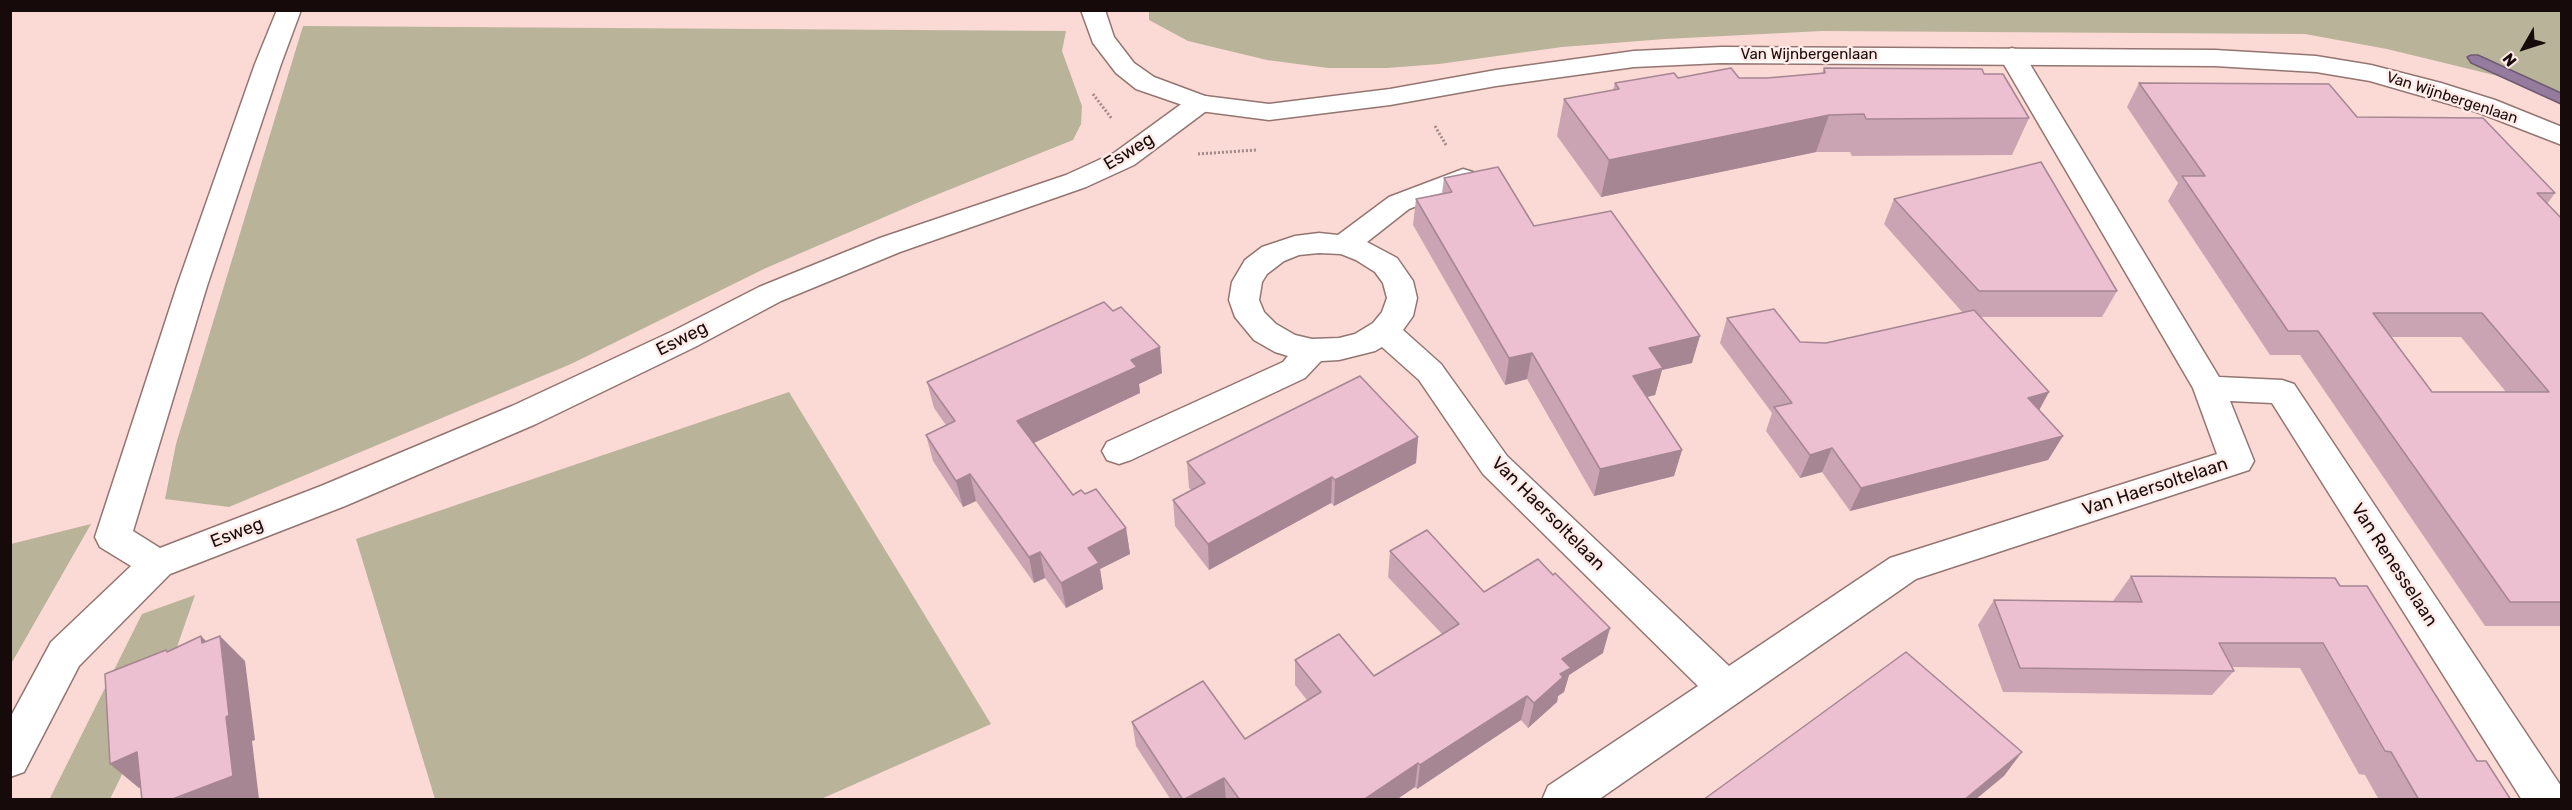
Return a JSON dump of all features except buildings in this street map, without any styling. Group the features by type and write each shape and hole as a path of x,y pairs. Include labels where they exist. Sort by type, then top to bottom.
{"street":[{"path":"157,564 113,537 192,286 268,64 289,10"},
{"name":"Van Wijnbergenlaan","path":"1093,10 1102,38 1125,68 1145,82 1200,104 1269,112 1390,97 1496,78 1634,59 1721,55 2215,58 2316,64 2371,73 2432,88 2486,106 2562,137"},
{"name":"Van Haersoltelaan","path":"1563,800 1725,687 1903,568 2237,461 2209,388 2012,56"},
{"name":"Esweg","path":"10,759 65,654 157,564 333,496 524,415 684,339 770,294 890,245 1076,181 1124,159 1200,104"},
{"path":"1344,245 1399,203 1463,177"},
{"path":"1319,243 1344,245 1377,259 1386,265 1398,281 1402,298 1397,316 1384,331 1355,345 1339,349 1312,350 1286,344 1265,332 1251,317 1244,300 1247,282 1256,267 1273,254 1295,246 1319,243"},
{"name":"Van Haersoltelaan","path":"1384,331 1430,372 1496,465 1725,687"},
{"path":"1119,451 1294,370 1312,350"},
{"name":"Van Renesselaan","path":"2209,388 2282,392 2546,800"}],"shaded area":[{"path":"1149,11 2561,11 2561,93 2478,55 2471,63 2498,76 2387,49 2305,34 1822,31 1562,47 1439,64 1387,68 1328,68 1267,60 1188,41 1149,20"},
{"path":"303,26 1066,31 1062,51 1082,106 1081,124 1073,140 931,197 766,268 571,364 229,507 165,499 176,444"},
{"path":"2478,55 2561,93 2561,104 2471,63 2467,57"},
{"path":"789,392 991,724 821,799 435,799 356,539"},
{"path":"91,524 11,664 11,544"},
{"path":"195,595 159,699 110,799 49,800 142,614"}]}
